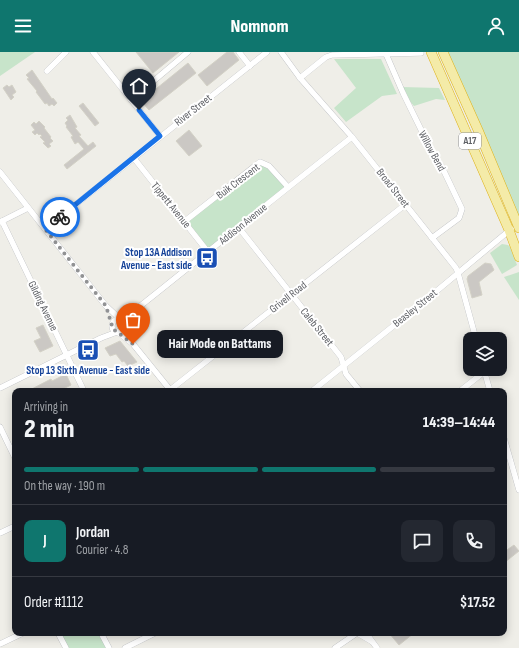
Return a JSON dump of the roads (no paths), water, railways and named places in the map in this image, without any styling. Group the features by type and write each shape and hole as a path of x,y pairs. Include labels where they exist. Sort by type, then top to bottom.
{"highway":[{"name":"A17","path":"431,52 517,248 519,257"},
{"name":"A17","path":"443,52 478,130 518,226"}],"street":[{"path":"47,71 66,52"},
{"path":"93,52 160,136"},
{"path":"131,100 188,52"},
{"path":"239,52 250,66"},
{"name":"River Street","path":"45,229 133,157 267,52"},
{"name":"Broad Street","path":"281,52 300,78 352,137 456,268 474,332"},
{"name":"Willow Bend","path":"386,54 412,112 434,156 442,167 462,209 459,218 432,238"},
{"path":"300,78 326,57 332,55 421,54"},
{"name":"Addison Avenue","path":"123,322 134,311 352,137"},
{"name":"Tippett Avenue","path":"133,157 208,252"},
{"name":"Buik Crescent","path":"185,221 260,162 269,166 288,187"},
{"path":"0,172 106,306 123,322 133,344"},
{"name":"Grivell Road","path":"175,388 406,204"},
{"path":"1,222 28,208"},
{"name":"Gilding Avenue","path":"1,222 83,388"},
{"name":"Beasley Street","path":"316,388 427,299 509,230 518,226"},
{"name":"Caleb Street","path":"238,228 341,357 346,374 358,388"},
{"path":"106,306 113,329 133,344 169,388"},
{"path":"101,338 109,331 114,320 123,322"},
{"path":"0,388 101,338 123,331 123,322"},
{"path":"463,388 477,376"},
{"path":"486,376 489,388"},
{"path":"0,427 12,452"},
{"path":"507,447 519,490"},
{"path":"0,533 12,527"},
{"path":"0,644 17,636"},
{"path":"60,636 66,648"},
{"path":"103,636 109,648"},
{"path":"125,648 149,636"},
{"path":"346,640 348,636"},
{"path":"335,648 353,636"},
{"path":"362,636 377,648"},
{"path":"368,636 371,642"}],"place":[{"name":"Stop 13A Addison Avenue - East side","path":"207,258"},
{"name":"Hair Mode on Battams","path":"133,344"},
{"name":"Stop 13 Sixth Avenue - East side","path":"88,350"}]}
